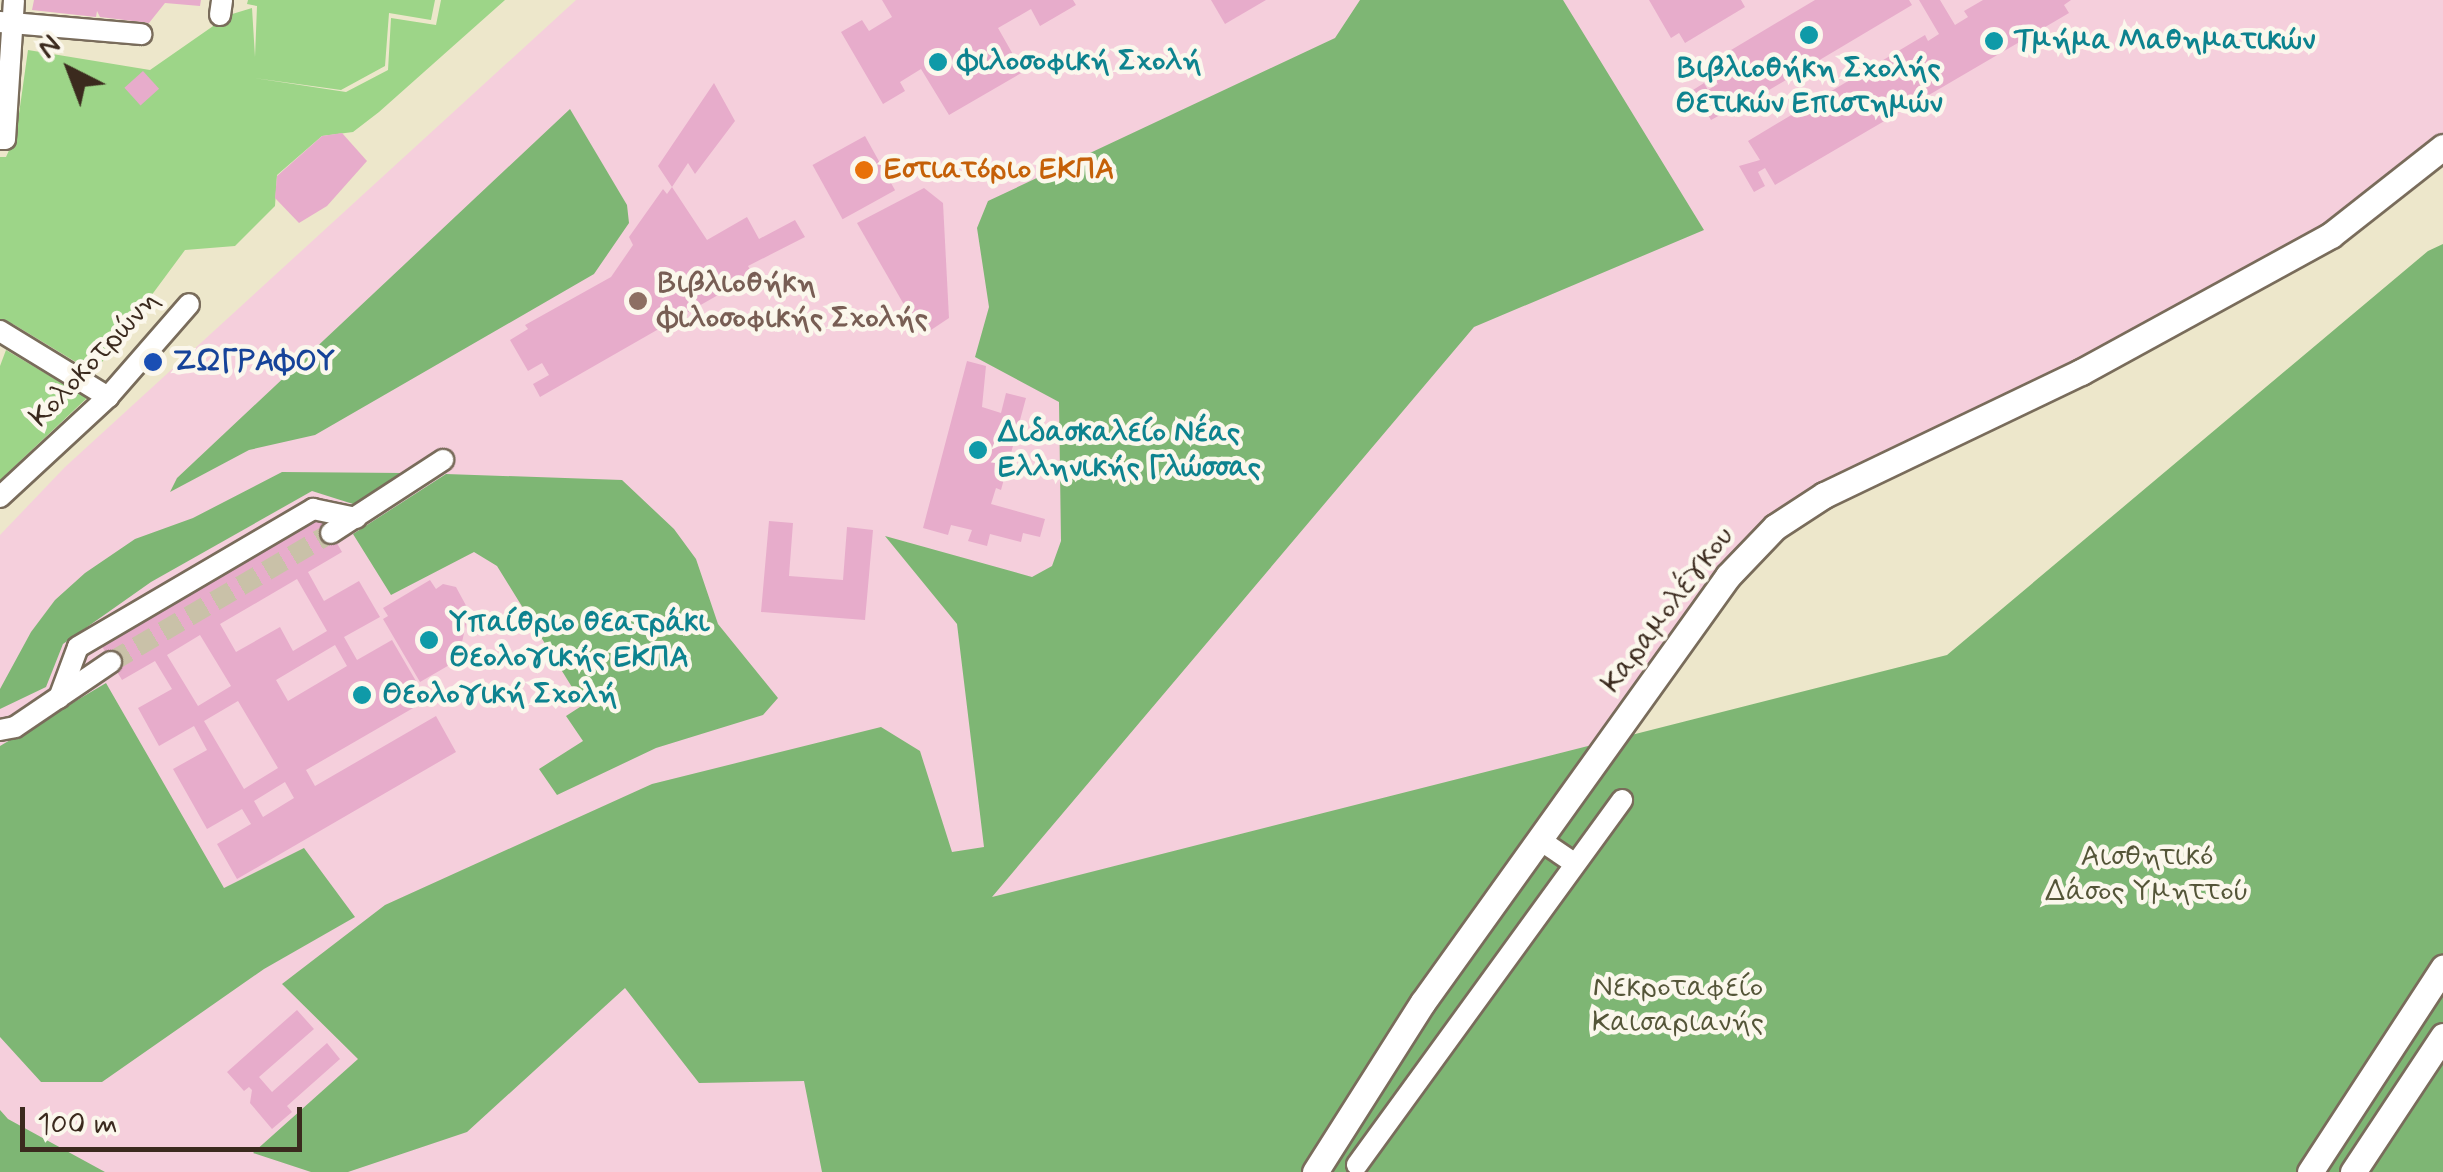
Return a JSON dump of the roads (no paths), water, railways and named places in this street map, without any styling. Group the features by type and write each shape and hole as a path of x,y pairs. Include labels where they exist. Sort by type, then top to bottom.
{"main road":[{"name":"Καραμολέγκου","path":"1315,1172 1423,1002 1728,576 1775,527 1824,495 2080,372 2330,235 2443,147"},
{"path":"2310,1172 2443,968"},
{"path":"2353,1172 2443,1036"}],"street":[{"path":"3,139 5,23 14,0"},
{"path":"5,23 142,34"},
{"name":"Κολοκοτρώνη","path":"0,497 108,397 189,304"},
{"path":"0,332 108,397"},
{"path":"331,533 443,460"},
{"path":"59,698 78,647 313,510 356,518"},
{"path":"0,730 15,727 111,662"},
{"path":"1333,1146 1354,1168 1622,800"},
{"path":"1540,840 1574,863"}],"tunnel":[{"path":"111,662 331,533"}],"place":[{"name":"Βιβλιοθήκη Σχολής Θετικών Επιστημών","path":"1809,35"},
{"name":"Τμήμα Μαθηματικών","path":"1994,41"},
{"name":"Φιλοσοφική Σχολή","path":"938,62"},
{"name":"Εστιατόριο ΕΚΠΑ","path":"864,170"},
{"name":"Βιβλιοθήκη Φιλοσοφικής Σχολής","path":"638,301"},
{"name":"ΖΩΓΡΑΦΟΥ","path":"153,362"},
{"name":"Διδασκαλείο Νέας Ελληνικής Γλώσσας","path":"978,450"},
{"name":"Υπαίθριο θεατράκι Θεολογικής ΕΚΠΑ","path":"429,640"},
{"name":"Θεολογική Σχολή","path":"362,695"}],"park label":[{"name":"Αισθητικό Δάσος Υμηττού","path":"2147,874"},
{"name":"Νεκροταφείο Καισαριανής","path":"1678,1005"}]}
